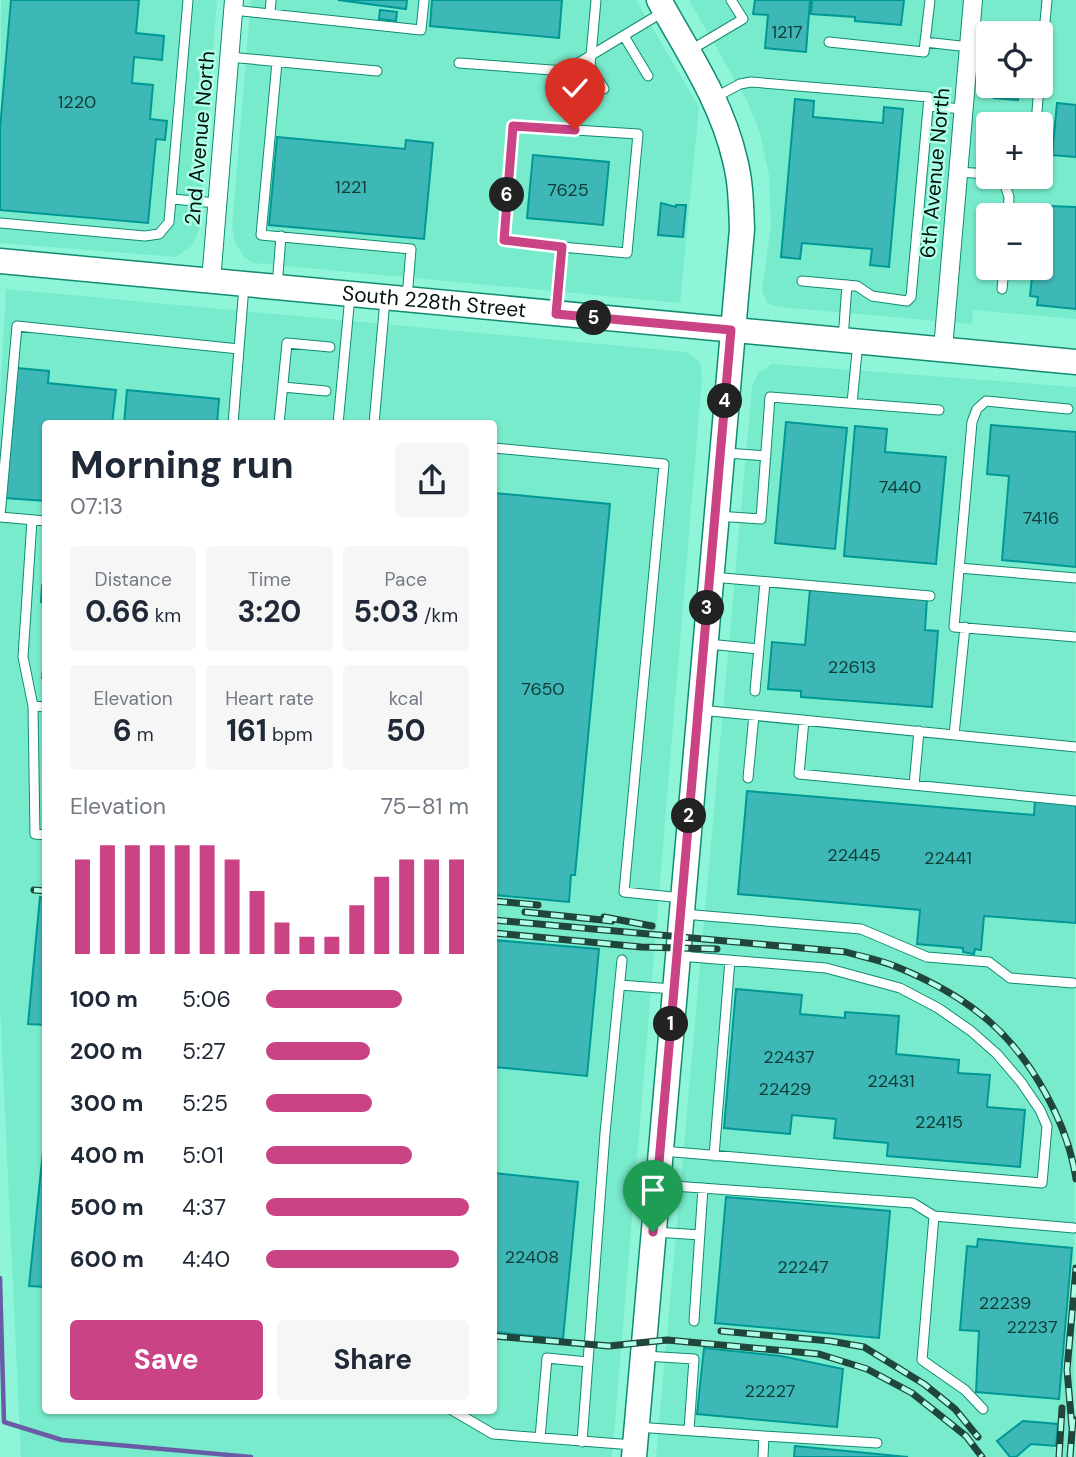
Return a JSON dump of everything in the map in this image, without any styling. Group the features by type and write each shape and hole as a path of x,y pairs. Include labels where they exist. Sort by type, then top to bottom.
{"street":[{"name":"6th Avenue North","path":"943,349 973,0"},
{"name":"2nd Avenue North","path":"211,281 234,5"},
{"path":"635,1443 742,229 741,194 732,149 713,99 662,6"},
{"name":"South 228th Street","path":"0,261 1076,362"}],"lane":[{"path":"0,223 145,236 159,234 169,222 172,199 188,0"},
{"path":"270,13 271,0"},
{"path":"234,5 270,13 421,30 424,0"},
{"path":"596,0 590,66 604,89"},
{"path":"688,52 743,19 731,0"},
{"path":"829,42 924,52 930,0"},
{"path":"1045,21 1047,0"},
{"path":"459,63 565,71 624,36 662,6"},
{"path":"624,36 648,76"},
{"path":"925,42 969,47"},
{"path":"229,58 377,71"},
{"path":"276,62 261,234 411,249 396,299 375,420"},
{"path":"713,99 740,84 751,82 929,97 911,297 907,301 873,296 858,286 802,281"},
{"path":"929,106 964,109"},
{"path":"513,126 638,134 627,253 562,247 504,240 513,126"},
{"path":"958,172 976,173"},
{"path":"172,199 217,203"},
{"path":"277,287 281,236"},
{"path":"556,314 562,247"},
{"path":"1002,289 1003,280"},
{"path":"233,420 244,284"},
{"path":"847,285 852,403"},
{"path":"338,420 350,294"},
{"path":"42,521 0,517 17,326 239,349"},
{"path":"279,420 287,343 330,347"},
{"path":"283,387 326,391"},
{"path":"715,516 761,519 770,397 939,410"},
{"path":"1068,409 986,401 977,409 972,422 954,627 1076,637"},
{"path":"497,448 664,464 624,892 682,906 861,929 927,957 989,962 1010,978 1073,983"},
{"path":"721,452 766,456"},
{"path":"33,520 23,657 33,706 35,834 42,835"},
{"path":"959,568 1076,578"},
{"path":"710,577 930,596"},
{"path":"755,691 765,582"},
{"path":"954,735 965,627"},
{"path":"704,644 759,649"},
{"path":"33,706 42,707"},
{"path":"699,710 1076,747"},
{"path":"748,778 754,715"},
{"path":"804,720 799,774 1076,801"},
{"path":"914,785 919,731"},
{"path":"660,1151 1042,1183 1046,1138 1047,1126 1040,1110 997,1054 971,1031 900,988 826,968 677,956"},
{"path":"582,1442 605,1133 622,960"},
{"path":"714,1156 730,960"},
{"path":"620,985 674,989"},
{"path":"657,1185 913,1203 934,1216 1074,1228"},
{"path":"694,1321 703,1188"},
{"path":"934,1216 922,1360 965,1390 984,1409"},
{"path":"653,1232 700,1235"},
{"path":"643,1356 694,1359 689,1430"},
{"path":"540,1438 547,1358 588,1362"},
{"path":"459,1414 494,1434 582,1442 635,1443 689,1430 877,1443"},
{"path":"763,1457 764,1436"}],"shaded area":[{"path":"1,0 217,0 200,228 192,246 176,257 0,243"},
{"path":"251,0 636,0 699,107 680,303 254,263 245,258 235,243 232,227"},
{"path":"689,0 1076,0 1076,319 973,310 972,324 768,304 762,291 771,225 769,175 759,130 747,101"},
{"path":"6,289 687,352 700,363 702,377 612,1457 21,1457 0,1006 0,397"},
{"path":"772,364 1076,387 1074,1457 656,1457 752,387 758,373"}],"building":[{"path":"11,0 139,0 136,33 164,36 162,60 134,57 132,83 153,85 150,119 167,121 165,140 156,139 148,223 0,210 0,129"},
{"path":"338,0 407,0 406,9"},
{"path":"432,0 562,0 559,38 430,26"},
{"path":"755,0 810,0 806,52 765,48 768,15 753,14"},
{"path":"812,0 904,0 901,25 855,21 855,17 811,14"},
{"path":"380,10 397,12 396,21 379,19"},
{"path":"795,99 814,101 813,117 883,123 884,107 903,109 889,267 870,265 872,249 802,243 800,259 781,257"},
{"path":"1057,103 1076,105 1076,157 1053,155"},
{"path":"277,137 405,149 406,140 433,143 424,239 269,225"},
{"path":"533,155 609,162 603,225 527,218"},
{"path":"661,203 676,207 686,205 683,237 658,235"},
{"path":"1053,206 1076,207 1076,309 1037,305 1038,297 1030,296 1032,280 1053,280"},
{"path":"17,368 49,371 48,383 116,390 112,420 42,420 42,501 5,498"},
{"path":"127,390 219,399 217,420 124,420"},
{"path":"786,422 847,428 835,549 775,543"},
{"path":"991,425 1076,432 1076,567 1002,560 1009,476 987,474"},
{"path":"855,426 887,429 885,452 946,457 936,564 844,556"},
{"path":"497,493 610,504 575,875 571,875 569,902 497,895"},
{"path":"810,589 927,599 925,630 938,631 932,707 801,697 801,691 768,689 772,642 805,645"},
{"path":"747,791 1034,815 1035,800 1076,803 1076,923 984,916 981,950 975,949 974,954 963,952 963,948 917,944 920,910 738,894"},
{"path":"40,897 42,1025 28,1024"},
{"path":"497,940 599,949 587,1076 497,1067"},
{"path":"736,989 802,995 800,1014 845,1018 845,1012 899,1016 896,1054 959,1060 958,1073 990,1075 987,1107 1025,1110 1020,1167 887,1156 888,1143 834,1138 836,1119 792,1115 790,1134 724,1128"},
{"path":"42,1161 42,1287 29,1286"},
{"path":"497,1173 578,1182 563,1339 497,1332"},
{"path":"726,1197 890,1211 879,1338 715,1323"},
{"path":"978,1239 1072,1248 1059,1399 976,1392 979,1331 960,1330 967,1246 977,1247"},
{"path":"704,1348 781,1356 843,1369 837,1427 697,1414"},
{"path":"1023,1421 1058,1424 1056,1446 1031,1444 1016,1457 1010,1457 997,1441"},
{"path":"795,1446 908,1457 794,1457"}],"waterway":[{"path":"0,1278 4,1422 62,1440 251,1457"}],"railway":[{"path":"34,890 42,891"},
{"path":"497,901 538,905"},
{"path":"525,912 612,921"},
{"path":"604,917 652,926"},
{"path":"497,920 846,952 885,962 909,972 946,991 980,1014 1020,1054 1034,1073 1056,1115 1072,1158 1076,1179"},
{"path":"497,933 641,947 717,949"},
{"path":"1072,1427 1067,1370 1076,1268"},
{"path":"721,1331 830,1341 864,1347 924,1384 955,1409 978,1437"},
{"path":"497,1336 609,1346 667,1340 819,1354 867,1369 912,1393 966,1436 982,1457"},
{"path":"1059,1457 1062,1408"},
{"path":"1070,1457 1073,1419"}],"route":[{"path":"575,130 513,126 504,240 562,247 556,314 731,330 653,1232"}]}
